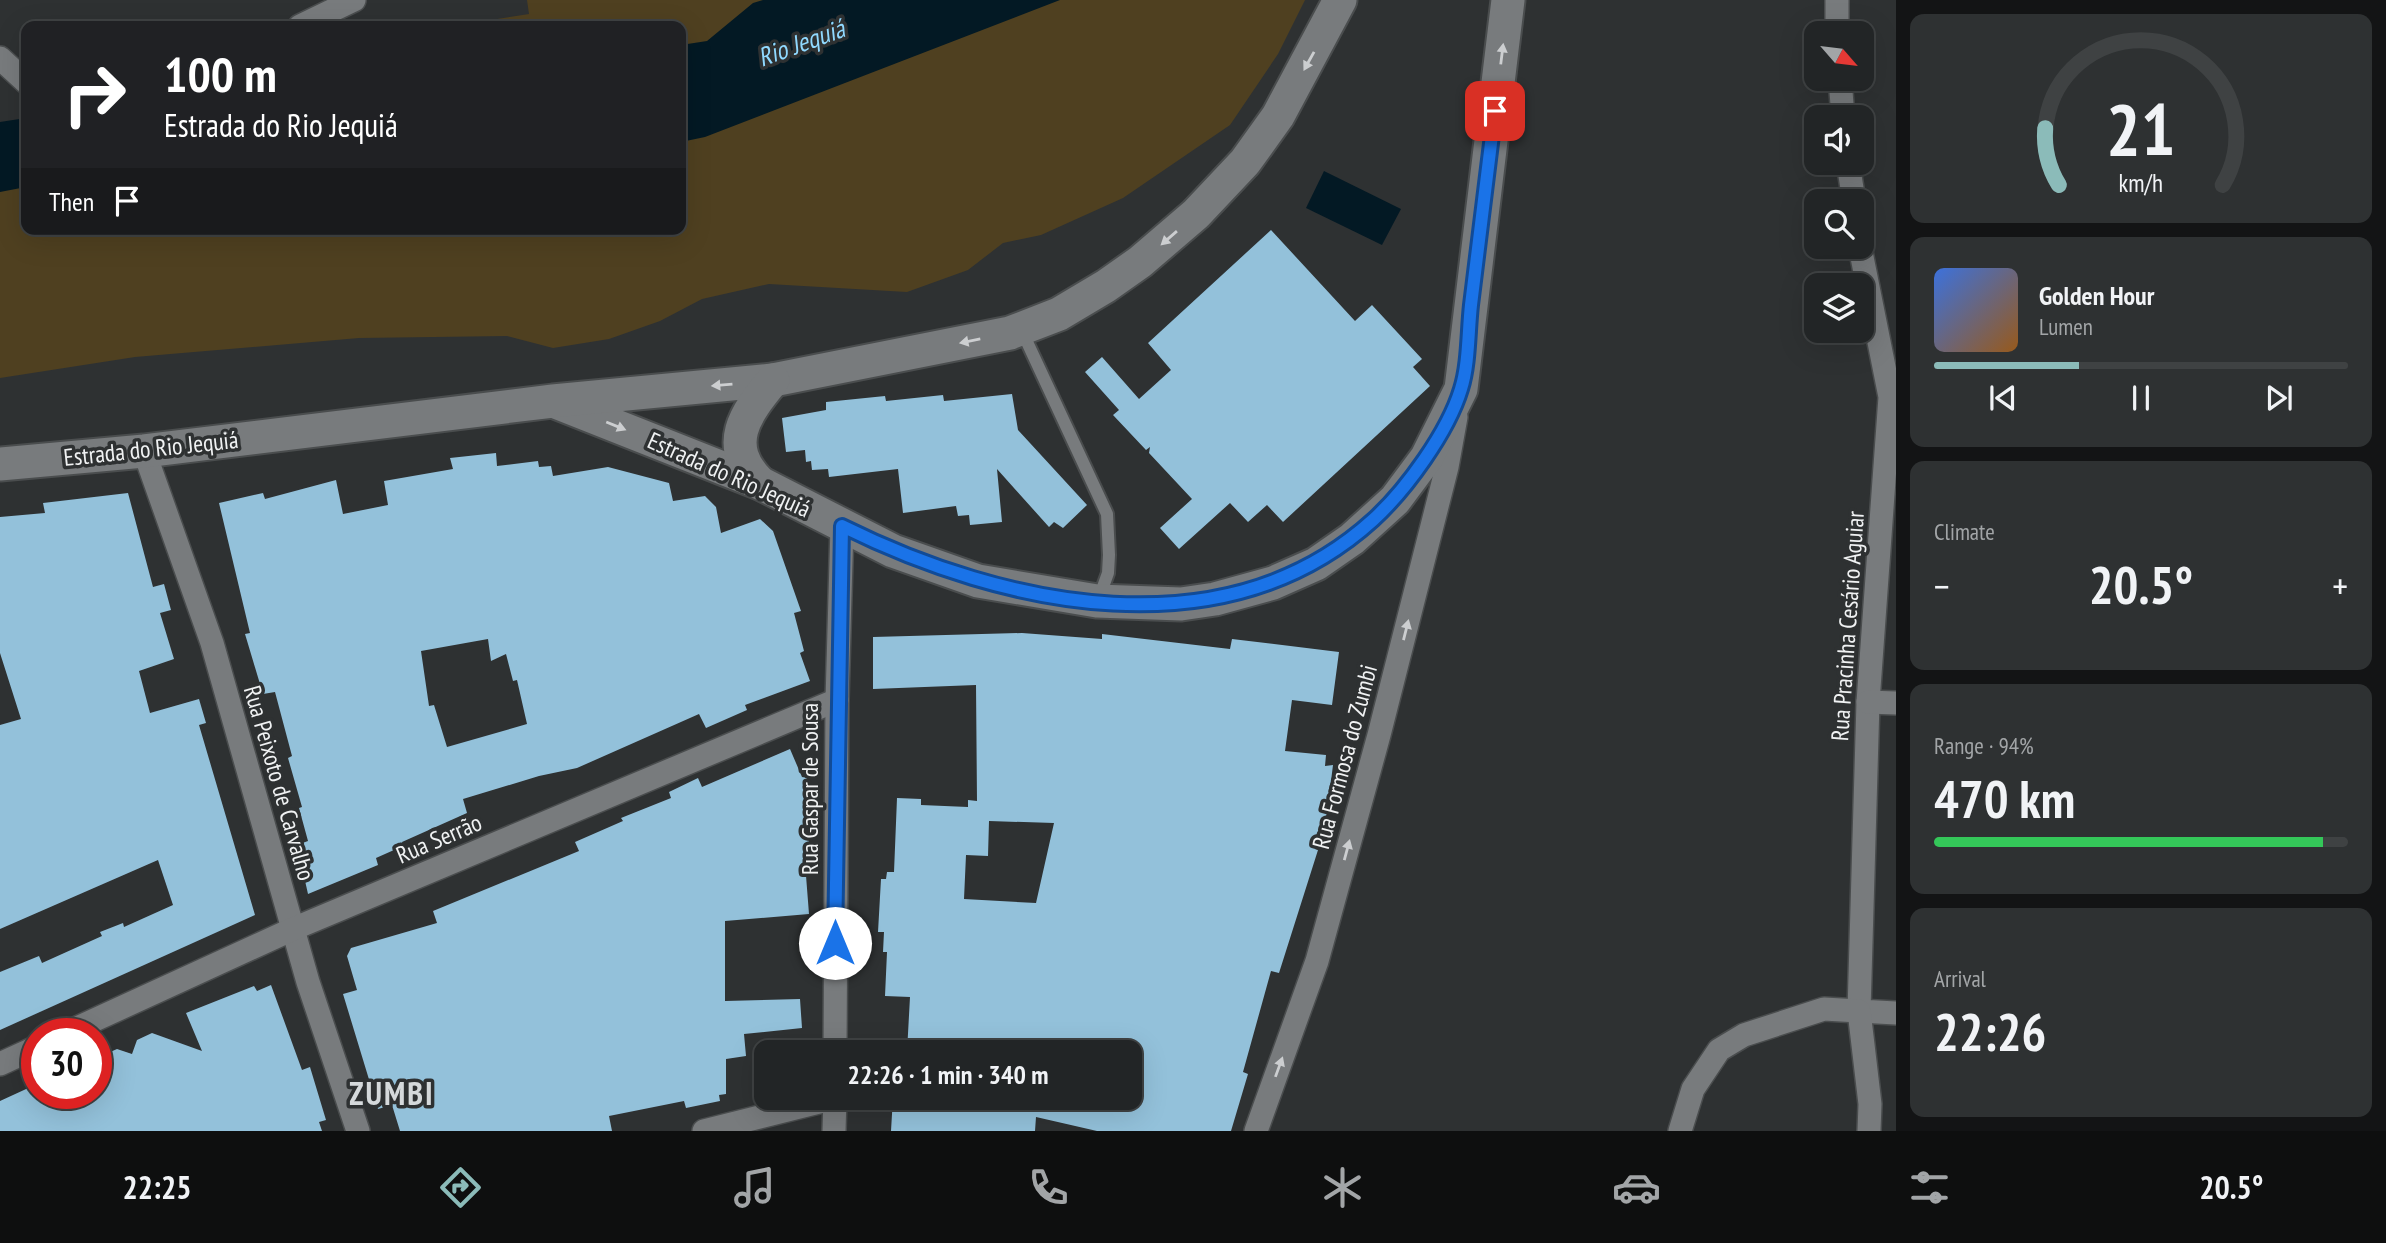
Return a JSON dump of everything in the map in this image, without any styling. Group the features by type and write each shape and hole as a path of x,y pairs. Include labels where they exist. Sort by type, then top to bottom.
{"main road":[{"name":"Estrada do Rio Jequiá","path":"0,464 144,451 553,401 773,380 1021,329 1059,314 1106,286 1140,262 1196,214 1245,162 1278,116 1340,0"},
{"name":"Estrada do Rio Jequiá","path":"553,401 760,483 893,551 978,581 1097,601 1181,604 1215,599 1273,583 1316,564 1352,540 1395,500 1427,457 1461,389 1508,0"},
{"path":"760,483 745,465 741,453 741,429 748,410 773,380"}],"street":[{"path":"310,21 354,0"},
{"path":"1837,0 1838,21"},
{"name":"Rua Pracinha Cesário Aguiar","path":"1863,259 1893,397 1868,702 1859,1011 1870,1104 1869,1131"},
{"name":"Rua Formosa do Zumbi","path":"1256,1131 1320,948 1440,494 1461,389"},
{"name":"Rua Peixoto de Carvalho","path":"144,451 212,643 293,929 358,1131"},
{"name":"Rua Gaspar de Sousa","path":"835,1040 837,700 842,526"},
{"name":"Rua Serrão","path":"99,1018 293,929 837,700"},
{"path":"1868,702 1896,703"},
{"path":"1680,1131 1693,1089 1719,1050 1744,1035 1824,1009 1896,1013"},
{"path":"0,1063 21,1054"},
{"path":"704,1131 785,1110"},
{"path":"834,1131 835,1110"}],"lane":[{"path":"1021,329 1107,514 1108,573 1097,601"}],"shaded area":[{"path":"527,0 801,0 686,55 686,21 485,21 529,14"},
{"path":"1016,0 1305,0 1278,54 1230,125 1123,198 1041,235 1003,243 968,270 907,292 769,284 702,299 660,321 609,339 553,348 507,336 359,338 135,357 0,378 0,176 21,172 21,235 686,235 686,124"}],"water":[{"name":"Rio Jequiá","path":"763,0 1060,0 705,137 686,141 686,44 707,41 753,3"},
{"path":"21,119 21,188 0,192 0,122"},
{"path":"1324,171 1401,209 1382,245 1306,208"}],"building":[{"path":"1271,230 1355,321 1372,305 1422,359 1413,367 1430,386 1283,522 1267,505 1248,522 1230,503 1179,549 1160,528 1192,499 1149,453 1150,447 1146,450 1113,415 1119,410 1085,372 1102,357 1139,399 1171,370 1148,343"},
{"path":"1012,394 1018,430 1087,505 1063,528 1054,522 1049,527 997,469 1002,522 970,525 969,515 958,516 956,506 903,513 898,469 829,477 828,469 812,470 811,461 806,462 805,450 786,452 782,418 826,410 826,402 885,396 886,401 943,395 944,401"},
{"path":"496,453 497,466 538,461 539,467 551,466 553,476 608,467 669,483 673,501 705,496 716,507 721,533 760,519 773,531 801,611 794,613 804,651 800,653 810,681 745,705 747,710 706,728 699,714 577,768 539,776 463,799 467,813 402,842 403,846 376,858 378,865 308,894 297,845 308,841 299,808 302,807 288,758 292,756 275,692 263,694 245,634 250,633 219,503 263,493 265,499 336,480 343,514 388,505 384,481 453,469 450,458","holes":["488,639 491,661 506,654 513,681 517,680 527,724 447,747 434,705 429,706 421,651"]},
{"path":"128,493 153,587 164,584 171,610 160,613 174,659 139,671 150,713 199,699 206,723 199,725 255,915 27,1018 21,1018 21,1021 0,1030 0,972 39,956 42,963 102,936 100,932 123,923 124,927 173,905 158,860 0,929 0,725 21,719 0,653 0,517 45,513 43,503"},
{"path":"1022,633 1102,639 1102,634 1230,649 1232,639 1339,652 1332,705 1292,700 1285,751 1326,755 1325,766 1333,765 1327,813 1279,973 1271,971 1243,1072 1248,1074 1231,1131 1097,1131 1036,1117 1035,1131 891,1131 892,1110 1142,1110 1142,1040 908,1040 910,997 885,996 887,952 883,952 884,932 878,932 881,879 886,879 887,872 894,872 897,798 921,799 921,805 968,807 968,800 977,801 976,685 873,689 873,637","holes":["989,821 1054,823 1036,903 964,899 966,855 988,856"]},
{"path":"790,749 802,777 808,778 809,849 804,850 809,914 725,921 725,1001 800,999 802,1028 744,1034 746,1056 726,1059 726,1094 719,1095 720,1101 686,1108 684,1101 609,1116 612,1131 400,1131 392,1105 378,1109 343,994 357,990 347,956 351,948 437,923 433,911 579,851 575,842 623,821 621,818 671,798 669,792 698,778 702,787"},
{"path":"271,985 302,1070 310,1067 326,1120 319,1122 322,1131 0,1131 0,1101 21,1091 21,1109 112,1109 112,1051 117,1049 132,1054 137,1040 152,1033 202,1051 186,1013 254,986 257,991"}],"district":[{"name":"ZUMBI","path":"392,1094"}],"route":[{"path":"835,943 842,526 893,551 978,581 1097,601 1181,604 1215,599 1273,583 1316,564 1352,540 1395,500 1427,457 1461,389 1495,111"}]}
